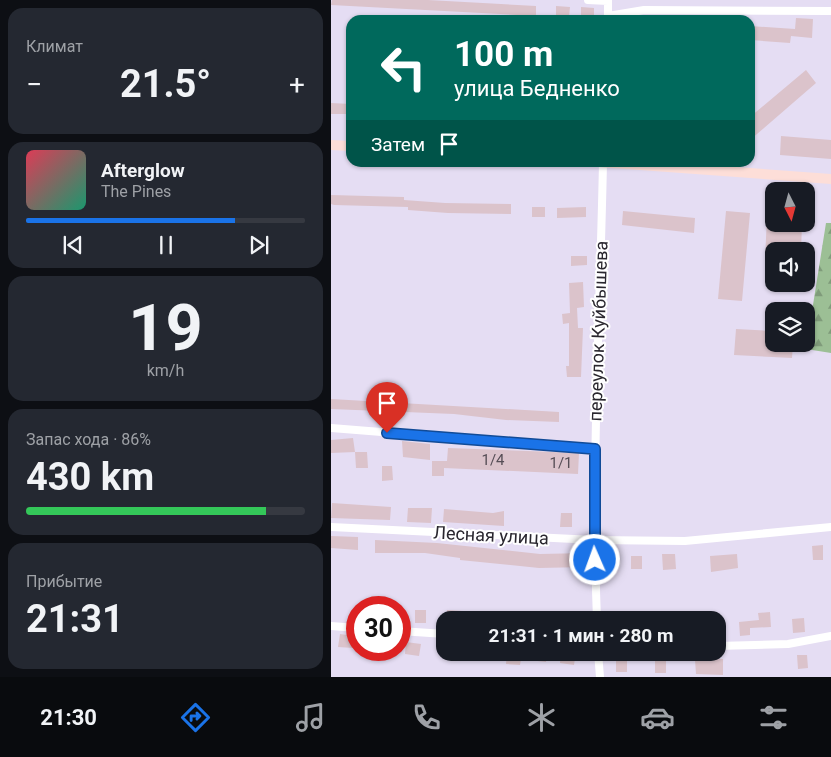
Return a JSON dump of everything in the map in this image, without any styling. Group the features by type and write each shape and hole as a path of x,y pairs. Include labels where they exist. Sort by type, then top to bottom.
{"main road":[{"path":"331,145 346,146"},
{"path":"660,167 831,179"}],"street":[{"path":"588,0 608,1 608,15"},
{"path":"622,15 644,10 831,11"},
{"name":"переулок Куйбышева","path":"597,611 594,540 595,449 603,167"},
{"path":"331,428 595,449"},
{"name":"Лесная улица","path":"331,527 594,540 685,541 831,528"},
{"path":"331,626 346,627"},
{"path":"411,632 436,633"},
{"path":"726,646 788,644 831,636"},
{"path":"599,661 600,677"}],"green space":[{"path":"826,223 831,223 831,353 815,350 815,302 813,302"}],"building":[{"path":"332,0 428,0 536,6 536,15 517,15 331,5"},
{"path":"556,6 570,7 569,15 556,15"},
{"path":"581,7 594,8 594,15 581,15"},
{"path":"796,18 813,19 812,38 791,36 790,43 755,40 755,26 795,29"},
{"path":"806,70 816,83 755,136 755,113"},
{"path":"331,103 346,104 346,114 331,114"},
{"path":"781,136 831,140 831,159 780,155"},
{"path":"331,195 404,197 404,200 445,203 511,204 511,214 448,213 408,210 408,207 334,205 331,204"},
{"path":"532,207 545,207 545,217 532,217"},
{"path":"586,207 586,217 557,218 557,208"},
{"path":"623,211 695,218 694,233 622,225"},
{"path":"726,211 750,213 742,301 718,299"},
{"path":"766,232 802,232 801,242 766,242"},
{"path":"571,256 587,256 587,265 571,266"},
{"path":"583,282 584,307 577,308 578,328 583,328 581,377 567,377 566,366 569,366 569,323 563,324 562,314 570,313 569,283"},
{"path":"736,329 765,331 765,352 792,352 792,358 734,355"},
{"path":"331,399 559,412 559,422 506,420 454,414 331,409"},
{"path":"353,438 355,452 331,453 331,440"},
{"path":"402,441 430,444 430,460 403,457"},
{"path":"448,448 579,453 578,474 444,468 444,476 432,476 432,461 447,461"},
{"path":"355,452 367,452 368,468 356,468"},
{"path":"382,466 392,466 393,480 382,481"},
{"path":"332,503 391,507 390,520 331,518"},
{"path":"408,508 432,508 431,523 407,522"},
{"path":"444,509 493,513 504,511 504,526 443,522"},
{"path":"561,513 572,513 572,527 560,527"},
{"path":"331,536 358,537 358,550 331,548"},
{"path":"375,540 437,543 540,554 586,553 586,567 539,568 460,560 460,558 425,553 375,553"},
{"path":"823,545 823,560 813,560 812,546"},
{"path":"662,554 675,554 676,569 663,570"},
{"path":"737,554 738,568 711,572 710,556"},
{"path":"631,556 642,556 642,569 631,569"},
{"path":"415,610 426,610 426,623 415,623"},
{"path":"770,612 771,627 750,628 750,635 740,636 739,622 759,620 758,613"},
{"path":"804,618 805,632 793,633 792,619"},
{"path":"340,634 346,635 346,648 338,647"},
{"path":"411,643 421,644 419,656 411,655"},
{"path":"797,655 807,655 808,668 798,669"},
{"path":"506,661 521,661 520,665 506,664"},
{"path":"560,661 575,661 574,665 560,663"},
{"path":"616,661 627,661 627,672 616,672"},
{"path":"655,661 666,661 666,673 655,673"},
{"path":"695,661 723,661 723,675 696,674"}],"route":[{"path":"387,433 595,449 595,560"}]}
